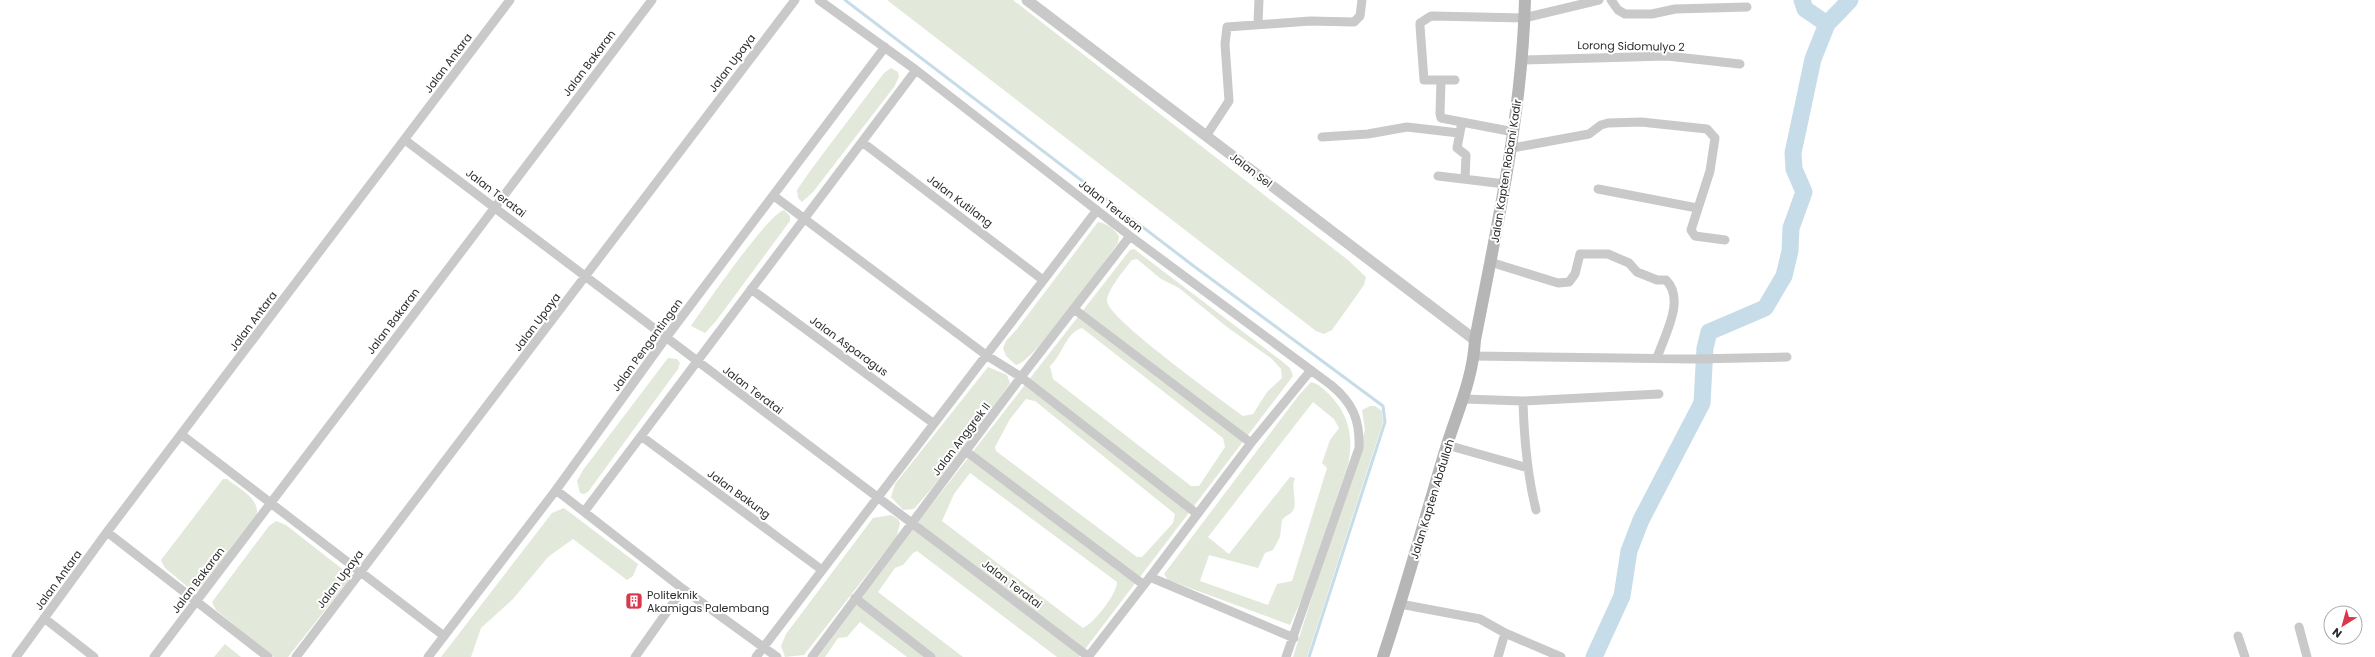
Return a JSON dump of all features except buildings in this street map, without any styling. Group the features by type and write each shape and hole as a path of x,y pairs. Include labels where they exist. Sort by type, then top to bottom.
{"main road":[{"name":"Jalan Kapten Robani Kadir","path":"1475,340 1512,148 1522,60 1525,0"},
{"name":"Jalan Kapten Abdullah","path":"1383,657 1447,445 1464,399 1474,356 1475,340"}],"street":[{"name":"Jalan Antara","path":"16,657 107,532 182,435 510,0"},
{"name":"Jalan Bakaran","path":"154,657 652,0"},
{"name":"Jalan Upaya","path":"296,657 795,0"},
{"name":"Jalan Terusan","path":"820,0 916,70 1130,236 1311,370 1344,396 1350,403 1358,425 1359,448 1294,638"},
{"name":"Jalan Sel","path":"1027,0 1475,340"},
{"path":"1258,0 1258,23"},
{"path":"1206,136 1229,101 1226,29 1229,26 1258,23 1354,22 1360,16 1362,0"},
{"path":"1455,80 1424,80 1420,23 1431,16 1524,18 1600,0"},
{"path":"1613,1 1618,10 1625,14 1652,14 1675,9 1747,7"},
{"name":"Jalan Pengantingan","path":"428,657 556,490 665,339 885,47"},
{"name":"Lorong Sidomulyo 2","path":"1522,60 1667,56 1740,64"},
{"path":"584,512 916,70"},
{"path":"1441,80 1440,114 1443,118 1441,131"},
{"path":"1443,118 1514,132"},
{"path":"1463,122 1457,148 1466,155 1465,179"},
{"path":"1512,148 1589,134 1601,125 1608,123 1641,122 1708,129 1715,138 1710,171 1691,226 1693,234 1696,236 1725,240"},
{"path":"1322,137 1368,134 1407,126 1460,133"},
{"name":"Jalan Teratai","path":"405,140 495,207 665,339 1088,657"},
{"name":"Jalan Kutilang","path":"862,142 1044,280"},
{"path":"1438,176 1506,184"},
{"path":"1598,189 1697,208"},
{"path":"774,196 986,355 1021,377 1196,513"},
{"path":"756,657 878,498 933,423 1097,210"},
{"name":"Jalan Anggrek II","path":"812,657 855,598 967,452 1021,377 1130,236"},
{"path":"1490,262 1535,274 1558,283 1569,282 1575,274 1580,254 1608,254 1629,263 1637,272 1657,280 1666,280 1673,287 1675,296 1673,312 1657,358"},
{"name":"Jalan Asparagus","path":"752,289 933,423"},
{"path":"1074,309 1251,443"},
{"path":"1474,356 1657,358 1787,357"},
{"path":"1088,657 1150,577 1196,513 1311,370"},
{"path":"1464,399 1523,400 1659,394"},
{"path":"1523,400 1524,434 1530,488 1536,510"},
{"path":"182,435 362,571 444,636"},
{"name":"Jalan Bakung","path":"641,436 822,570"},
{"path":"1447,445 1528,468"},
{"path":"967,452 1144,585"},
{"path":"556,490 683,589 777,657"},
{"path":"107,532 268,657"},
{"path":"1150,577 1294,638 1286,657"},
{"path":"635,657 683,589"},
{"path":"855,598 931,657"},
{"path":"1400,604 1480,619 1505,633 1562,657"},
{"path":"44,618 94,657"},
{"path":"2299,627 2307,657"},
{"path":"1498,657 1505,633"},
{"path":"2238,636 2244,657"}],"green space":[{"path":"887,0 1013,0 1348,260 1366,277 1364,285 1332,330 1324,334 1316,331"},
{"path":"891,68 898,72 899,77 894,87 813,192 802,202 798,198 797,190 884,73"},
{"path":"784,210 790,216 790,221 716,321 705,333 691,326 751,243 776,215"},
{"path":"1098,222 1107,225 1115,231 1119,236 1118,243 1068,311 1038,348 1025,360 1016,365 1006,356 1003,348 1006,341 1017,329"},
{"path":"1134,249 1283,362 1290,368 1293,376 1079,657 1057,657 917,551 913,553 903,565 895,568 878,592 963,657 907,657 860,622 847,637 838,638 825,657 818,657 908,535 1130,250","holes":["1137,259 1161,279 1179,288 1227,327 1272,359 1281,369 1282,378 1267,392 1253,414 1243,416 1191,378 1125,324 1112,310 1107,301 1108,296 1117,280 1132,260","1082,328 1223,438 1225,447 1199,486 1191,486 1053,379 1050,366 1068,339 1077,330","1026,399 1035,401 1175,514 1173,523 1142,557 1137,557 996,451 995,447 1010,419","970,473 1117,582 1113,594 1104,608 1088,625 1083,628 942,521 954,494"]},
{"path":"668,358 677,359 680,363 678,369 588,492 584,494 580,493 577,481 583,470"},
{"path":"988,367 1007,375 1010,383 987,416 932,488 914,509 903,510 891,497 895,484"},
{"path":"1311,382 1319,385 1336,402 1348,427 1350,436 1350,455 1348,465 1302,598 1290,625 1168,580 1164,574 1299,395","holes":["1313,402 1334,419 1339,428 1330,440 1322,463 1327,468 1292,581 1277,584 1268,605 1200,581 1209,555 1258,568 1265,553 1273,550 1280,537 1282,520 1292,512 1295,505 1293,487 1295,478 1290,477 1229,554 1208,537"]},
{"path":"1370,406 1375,406 1382,411 1383,422 1307,657 1293,657 1365,430 1362,410"},
{"path":"223,479 227,479 253,500 256,505 256,517 202,588 195,593 165,568 161,560"},
{"path":"564,508 638,564 633,576 627,580 573,539 548,557 513,599 481,628 471,657 441,657 552,513"},
{"path":"891,515 898,519 900,523 897,536 804,655 785,657 781,646 786,634 873,518"},
{"path":"276,521 286,525 346,572 348,581 288,657 274,657 216,610 212,602 269,526"},
{"path":"225,644 241,657 214,657"}],"waterway":[{"path":"845,0 1195,267 1383,406 1385,422 1309,657"},
{"path":"1802,0 1805,9 1827,24"},
{"path":"1594,657 1622,596 1629,551 1641,520 1702,403 1705,348 1709,332 1765,308 1784,276 1790,251 1791,228 1804,192 1794,169 1793,153 1813,59 1827,24 1850,0"}],"place":[{"name":"Politeknik Akamigas Palembang","path":"634,601"}]}
